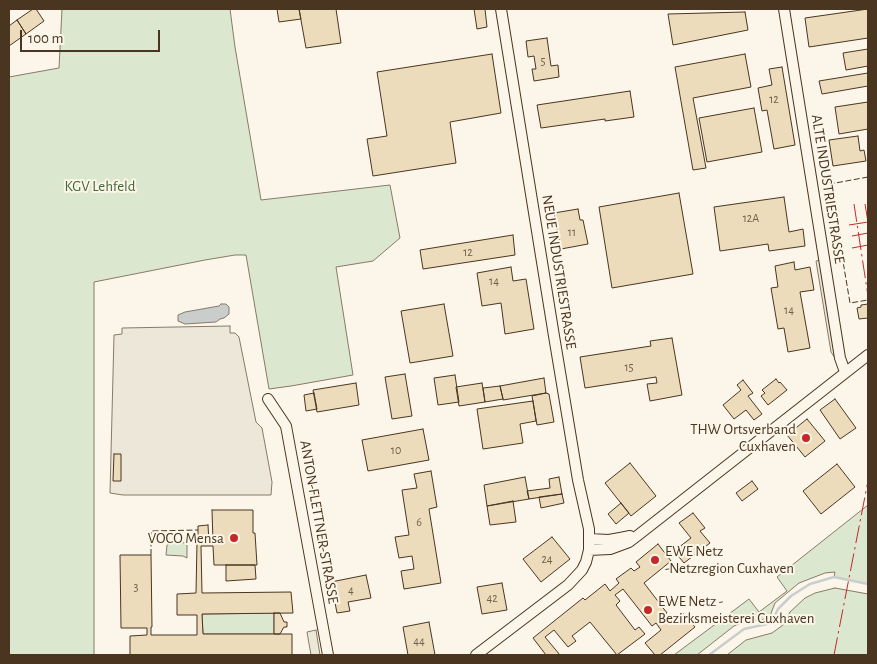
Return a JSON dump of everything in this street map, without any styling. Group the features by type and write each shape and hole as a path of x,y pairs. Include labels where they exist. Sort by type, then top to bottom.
{"street":[{"name":"NEUE INDUSTRIESTRASSE","path":"501,9 552,327 589,539 589,550"},
{"name":"ALTE INDUSTRIESTRASSE","path":"784,9 840,358 845,372"},
{"path":"476,655 568,585 582,570 589,550 610,549 629,542 845,372 866,360"},
{"name":"ANTON-FLETTNER-STRASSE","path":"268,399 286,426 328,655"},
{"path":"589,539 620,538 642,532"}],"green space":[{"name":"KGV Lehfeld","path":"62,9 230,9 261,200 390,185 400,238 373,261 336,267 353,375 291,386 269,389 246,255 205,260 94,282 94,655 9,655 9,77 59,68"},
{"path":"868,505 868,584 834,577 835,572 825,573 799,583 775,603 770,616 760,621 750,619 734,626 697,655 674,655 749,599 759,612 787,591 777,577"},
{"path":"173,542 187,543 187,558 166,555 167,545"},
{"path":"835,588 868,594 868,655 727,655 746,640 772,633 783,625 790,612 805,598 815,593"},
{"path":"274,613 274,634 203,634 202,614"}],"shaded area":[{"path":"821,260 835,358 831,352 816,261"},
{"path":"226,304 229,307 229,314 216,322 185,324 178,321 178,315 185,312 219,306"},
{"path":"230,326 230,333 235,333 239,337 256,422 262,428 272,482 271,495 123,495 110,493 114,335 122,334 122,328"},
{"path":"316,630 320,655 311,655 307,632"}],"building":[{"path":"33,9 36,9 44,21 26,34 17,20"},
{"path":"277,9 299,9 301,19 279,22"},
{"path":"299,9 336,9 341,43 306,48"},
{"path":"474,9 485,9 487,27 477,29"},
{"path":"868,9 868,38 809,47 805,18"},
{"path":"745,12 748,30 673,45 668,14"},
{"path":"17,20 26,34 9,46 9,26"},
{"path":"547,38 551,66 558,65 559,77 534,81 532,69 536,69 534,56 528,57 526,41"},
{"path":"868,49 868,66 846,70 843,53"},
{"path":"492,54 501,113 450,122 456,163 373,176 367,139 387,136 377,72"},
{"path":"745,54 751,87 693,98 706,168 693,170 675,67"},
{"path":"782,67 795,145 774,149 767,110 762,111 758,88 772,85 769,69"},
{"path":"868,73 868,86 822,94 819,81"},
{"path":"630,91 634,117 541,128 537,105"},
{"path":"868,102 868,129 839,134 835,107"},
{"path":"754,108 762,152 707,162 699,118"},
{"path":"858,136 860,151 864,150 866,161 833,166 829,140"},
{"path":"679,193 693,274 612,288 599,207"},
{"path":"784,197 789,232 803,229 805,246 769,251 768,244 720,251 714,207"},
{"path":"578,209 580,220 583,220 588,244 561,249 554,213"},
{"path":"513,235 515,255 423,269 420,250"},
{"path":"794,262 795,270 810,267 814,290 800,292 810,348 788,352 784,328 778,329 771,288 778,287 775,266"},
{"path":"511,267 513,281 526,279 534,329 505,334 501,303 482,306 477,273"},
{"path":"444,304 453,356 410,363 401,311"},
{"path":"868,304 868,318 859,319 857,308"},
{"path":"672,338 682,395 650,401 647,384 657,383 656,377 585,388 580,357 651,346 650,341"},
{"path":"405,374 412,416 392,419 385,377"},
{"path":"455,375 459,402 438,405 434,378"},
{"path":"544,378 546,393 503,400 500,386"},
{"path":"776,379 787,390 768,405 761,396 765,393 762,390"},
{"path":"743,380 753,393 748,396 762,414 754,420 746,410 734,419 723,405 741,390 737,385"},
{"path":"356,383 359,405 317,412 313,390"},
{"path":"482,383 485,402 459,406 456,387"},
{"path":"500,386 503,399 485,402 483,388"},
{"path":"314,393 317,409 306,411 304,395"},
{"path":"549,394 554,422 537,425 532,396"},
{"path":"835,399 856,428 840,439 820,410"},
{"path":"533,401 536,421 520,424 523,443 483,449 477,409"},
{"name":"THW Ortsverband Cuxhaven","path":"807,419 825,441 805,457 787,435"},
{"path":"423,429 429,460 368,471 362,440"},
{"path":"114,454 121,454 121,481 113,481"},
{"path":"630,463 656,496 631,516 605,483"},
{"path":"837,464 855,487 821,514 803,491"},
{"path":"431,471 437,507 429,509 441,583 404,589 401,571 414,569 412,556 399,558 395,537 409,535 402,490 417,488 414,474"},
{"path":"525,477 529,499 487,506 484,485"},
{"path":"559,477 562,494 529,499 527,491 550,488 549,479"},
{"path":"752,481 758,489 742,501 736,493"},
{"path":"562,494 564,503 541,508 539,497"},
{"path":"513,501 516,522 490,525 487,506"},
{"path":"621,503 629,513 616,524 608,514"},
{"path":"212,510 253,510 253,533 255,533 257,565 214,565 213,546 201,546 202,593 291,592 293,613 202,614 203,634 292,634 292,655 130,655 130,636 147,635 147,628 121,628 120,555 151,555 151,635 197,635 197,615 177,615 177,594 196,593 197,542 213,542"},
{"path":"693,513 705,528 700,531 710,543 684,563 674,551 691,538 679,523"},
{"path":"208,525 209,542 198,542 198,526"},
{"path":"552,537 570,559 541,582 523,559"},
{"path":"658,544 671,561 644,583 667,613 663,616 668,624 683,613 695,627 660,655 655,655 645,643 661,630 656,623 652,626 623,589 615,595 620,601 616,605 635,630 639,627 645,634 617,655 590,622 572,636 576,641 568,647 554,630 545,637 560,655 546,655 533,638 583,598 585,600 605,584 610,591 619,583 616,579 631,568 634,571 640,567 636,562"},
{"path":"226,565 255,565 256,579 226,581"},
{"path":"366,575 371,598 348,602 350,611 337,613 331,582"},
{"path":"502,583 507,610 482,614 477,587"},
{"path":"274,613 280,613 284,622 287,622 287,627 284,627 280,634 274,634"},
{"path":"429,622 435,655 408,655 403,627"}],"waterway":[{"path":"709,655 744,629 771,623 778,609 791,596 810,584 834,577 868,584"}],"fence":[{"path":"868,177 830,184 850,303 868,300"},
{"path":"151,555 151,531 198,530"}],"power":[{"path":"854,204 868,296"},
{"path":"865,204 868,222"},
{"path":"849,225 868,222"},
{"path":"852,236 868,233"},
{"path":"852,248 868,245"},
{"path":"834,655 868,481"}],"place":[{"name":"THW Ortsverband Cuxhaven","path":"806,438"},
{"name":"VOCO Mensa","path":"234,538"},
{"name":"EWE Netz -Netzregion Cuxhaven","path":"655,560"},
{"name":"EWE Netz - Bezirksmeisterei Cuxhaven","path":"648,610"}]}
